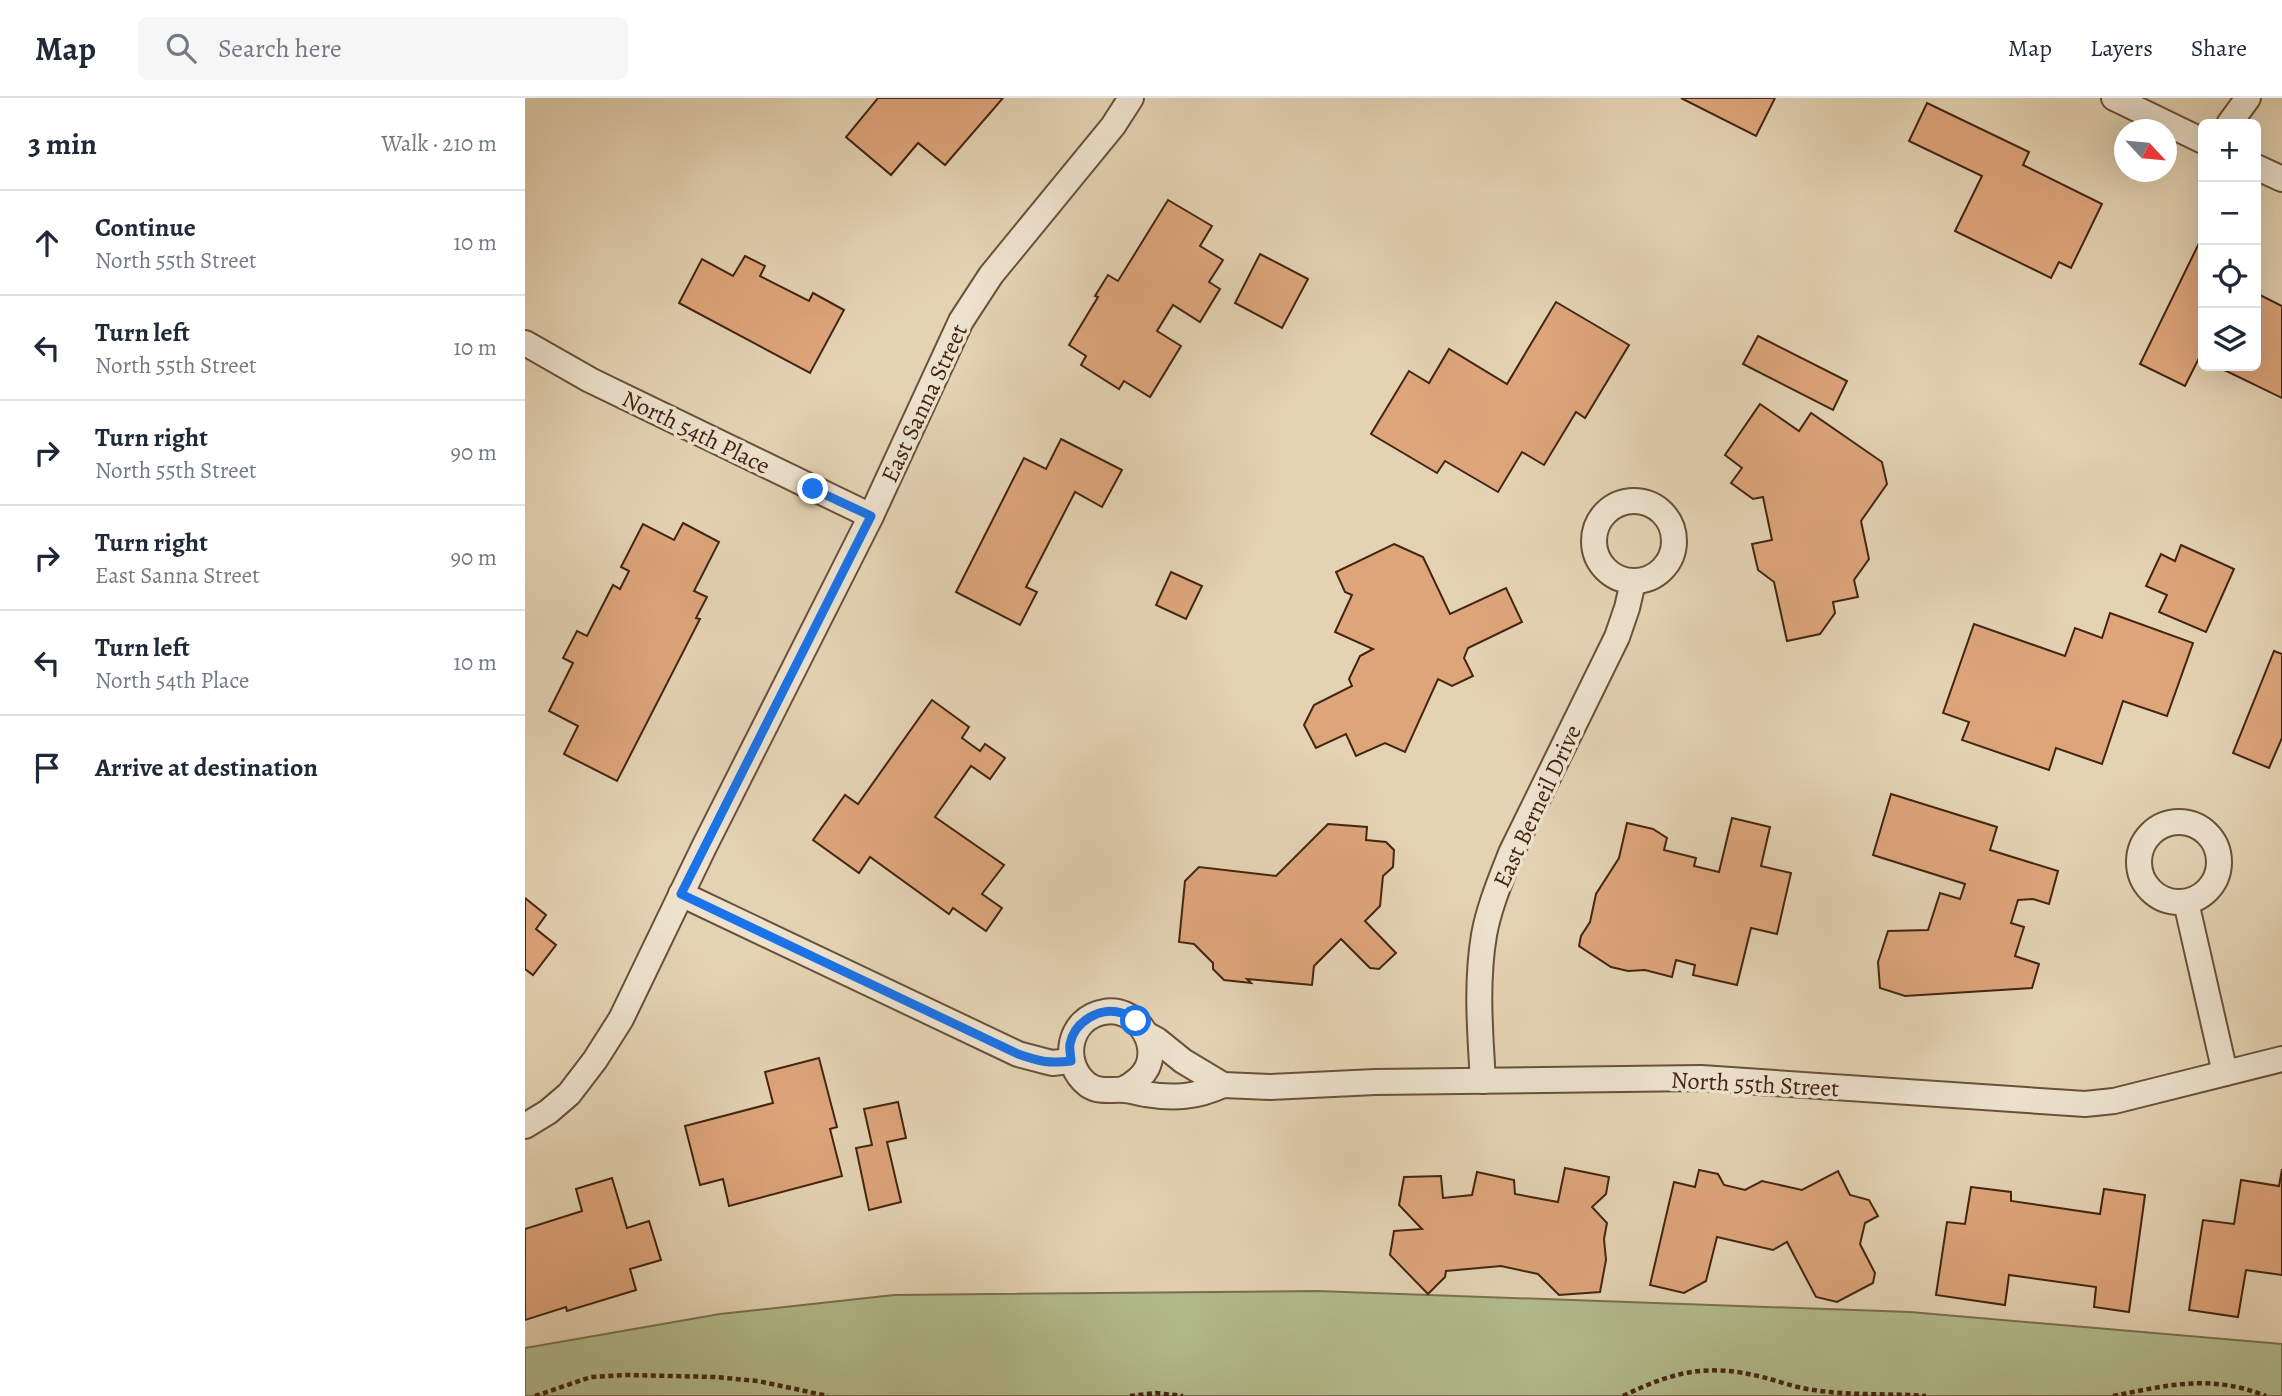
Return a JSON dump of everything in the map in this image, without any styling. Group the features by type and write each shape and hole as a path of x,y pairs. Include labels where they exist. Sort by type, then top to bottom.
{"street":[{"name":"East Sanna Street","path":"525,1126 548,1112 569,1094 621,1019 871,516 961,321 991,275 1113,126 1131,98"},
{"path":"2114,98 2198,139"},
{"path":"2233,119 2248,98"},
{"path":"2261,169 2282,179"},
{"name":"North 54th Place","path":"525,343 590,380 871,516"},
{"name":"East Berneil Drive","path":"1483,1081 1479,987 1484,933 1511,853 1617,637 1633,582"},
{"path":"681,894 1018,1054 1052,1063 1071,1061"},
{"path":"2186,902 2225,1073"},
{"name":"North 55th Street","path":"1223,1085 1183,1061 1146,1034 1136,1021 1122,1013 1105,1011 1089,1017 1077,1029 1070,1044 1071,1061 1078,1076 1091,1087 1173,1097 1202,1095 1223,1085 1270,1087 1375,1082 1701,1079 2085,1104 2114,1101 2282,1059"},
{"path":"1124,1090 1138,1080 1147,1067 1150,1050 1146,1034"}],"path":[{"path":"1623,1396 1673,1374 1713,1370 1759,1376 1812,1390 1926,1396"},
{"path":"535,1396 591,1377 627,1375 758,1381 828,1396"},
{"path":"2113,1396 2196,1382 2249,1389 2266,1396"},
{"path":"1130,1396 1156,1393 1183,1396"}],"green space":[{"path":"1317,1291 1910,1312 2282,1344 2282,1396 525,1396 525,1348 720,1314 894,1295"}],"building":[{"path":"878,98 1003,98 945,165 918,143 891,175 846,137"},
{"path":"1681,98 1775,98 1756,136"},
{"path":"1927,103 2029,152 2023,165 2102,204 2071,268 2059,262 2051,278 1955,231 1982,176 1909,141"},
{"path":"1168,200 1212,226 1200,246 1223,260 1209,282 1220,289 1200,322 1173,305 1157,331 1181,346 1150,397 1124,381 1119,389 1081,365 1086,356 1069,345 1108,275 1118,281"},
{"path":"2198,245 2198,360 2185,386 2140,364"},
{"path":"1260,254 1308,279 1282,328 1235,303"},
{"path":"745,256 765,266 760,276 809,301 813,293 844,310 810,373 679,303 702,259 733,276"},
{"path":"2261,296 2282,306 2282,398 2226,371 2261,371"},
{"path":"1556,302 1629,345 1585,418 1576,412 1544,465 1522,452 1498,492 1445,461 1437,473 1371,434 1409,371 1429,383 1449,349 1507,384"},
{"path":"1758,336 1847,381 1833,410 1743,364"},
{"path":"1760,404 1799,431 1811,413 1882,462 1887,484 1861,521 1869,559 1854,580 1858,597 1833,602 1835,613 1820,634 1787,641 1774,582 1758,570 1752,544 1772,540 1763,497 1753,499 1731,483 1742,468 1725,455"},
{"path":"1061,439 1122,470 1102,507 1075,492 1026,587 1037,592 1020,625 956,592 1024,458 1046,469"},
{"path":"683,523 719,542 694,591 707,597 696,618 700,619 617,781 564,754 578,726 549,711 573,663 563,658 577,631 587,636 613,585 620,589 629,571 621,567 643,524 674,540"},
{"path":"1394,544 1423,557 1450,614 1506,588 1522,622 1468,648 1464,658 1473,676 1452,686 1438,679 1405,752 1385,743 1356,756 1346,734 1316,748 1304,725 1314,705 1352,686 1349,679 1360,656 1373,649 1335,632 1352,595 1345,592 1336,572"},
{"path":"2181,545 2234,569 2206,632 2159,612 2167,595 2146,586 2161,554 2175,561"},
{"path":"1171,572 1202,586 1186,619 1156,605"},
{"path":"2110,613 2193,643 2167,716 2123,701 2102,764 2056,748 2049,770 1962,740 1969,722 1943,713 1974,624 2065,656 2075,628 2102,638"},
{"path":"2274,651 2282,654 2282,738 2269,768 2233,753"},
{"path":"932,700 969,727 962,738 980,751 985,744 1005,758 990,779 971,766 935,817 1004,865 982,894 1002,908 986,931 953,908 949,914 870,857 859,873 813,840 845,795 858,804"},
{"path":"1891,794 1997,827 1990,850 2058,871 2049,904 2033,899 2018,900 2011,923 2024,927 2015,956 2039,964 2032,988 1905,996 1880,988 1878,962 1888,931 1928,930 1940,893 1960,899 1965,884 1873,855"},
{"path":"1732,818 1770,827 1761,866 1791,873 1777,934 1751,928 1737,985 1693,975 1695,965 1676,960 1672,977 1645,970 1628,971 1611,967 1579,946 1581,936 1590,922 1596,894 1619,858 1627,823 1653,829 1667,838 1664,850 1696,858 1694,866 1719,872"},
{"path":"1328,824 1367,827 1366,840 1386,842 1394,850 1393,867 1383,876 1380,906 1365,921 1396,953 1379,969 1370,968 1341,939 1314,966 1312,985 1247,979 1251,983 1224,980 1213,969 1213,963 1194,944 1179,942 1185,881 1199,867 1276,876"},
{"path":"525,898 546,915 536,929 556,945 533,975 525,969"},
{"path":"819,1058 837,1127 830,1129 842,1176 729,1206 723,1179 700,1185 685,1126 773,1103 765,1072"},
{"path":"898,1102 906,1138 887,1142 901,1202 869,1210 856,1148 872,1145 864,1109"},
{"path":"1565,1168 1609,1177 1606,1194 1592,1207 1607,1223 1604,1239 1606,1260 1600,1292 1559,1295 1538,1274 1501,1266 1446,1271 1445,1277 1428,1294 1390,1255 1394,1231 1422,1229 1399,1205 1404,1177 1441,1176 1443,1198 1472,1195 1477,1172 1514,1180 1515,1194 1558,1202"},
{"path":"2282,1169 2282,1275 2246,1270 2238,1317 2189,1310 2203,1220 2234,1224 2241,1180 2279,1186"},
{"path":"1699,1170 1718,1174 1724,1185 1745,1190 1762,1181 1802,1190 1838,1171 1850,1195 1869,1200 1878,1216 1865,1223 1860,1244 1875,1273 1873,1283 1837,1302 1816,1297 1787,1242 1773,1250 1717,1237 1706,1281 1684,1293 1650,1285 1674,1182 1695,1187"},
{"path":"612,1178 627,1228 649,1221 661,1260 630,1269 636,1290 567,1311 566,1307 525,1320 525,1229 582,1211 576,1189"},
{"path":"1971,1187 2011,1192 2011,1201 2100,1214 2104,1189 2145,1195 2129,1312 2094,1307 2096,1287 2009,1275 2005,1305 1936,1295 1947,1222 1965,1224"}],"route":[{"path":"813,489 871,516 681,894 1018,1054 1037,1060 1052,1063 1071,1061 1070,1044 1077,1029 1089,1017 1105,1011 1122,1013 1136,1021"}]}
